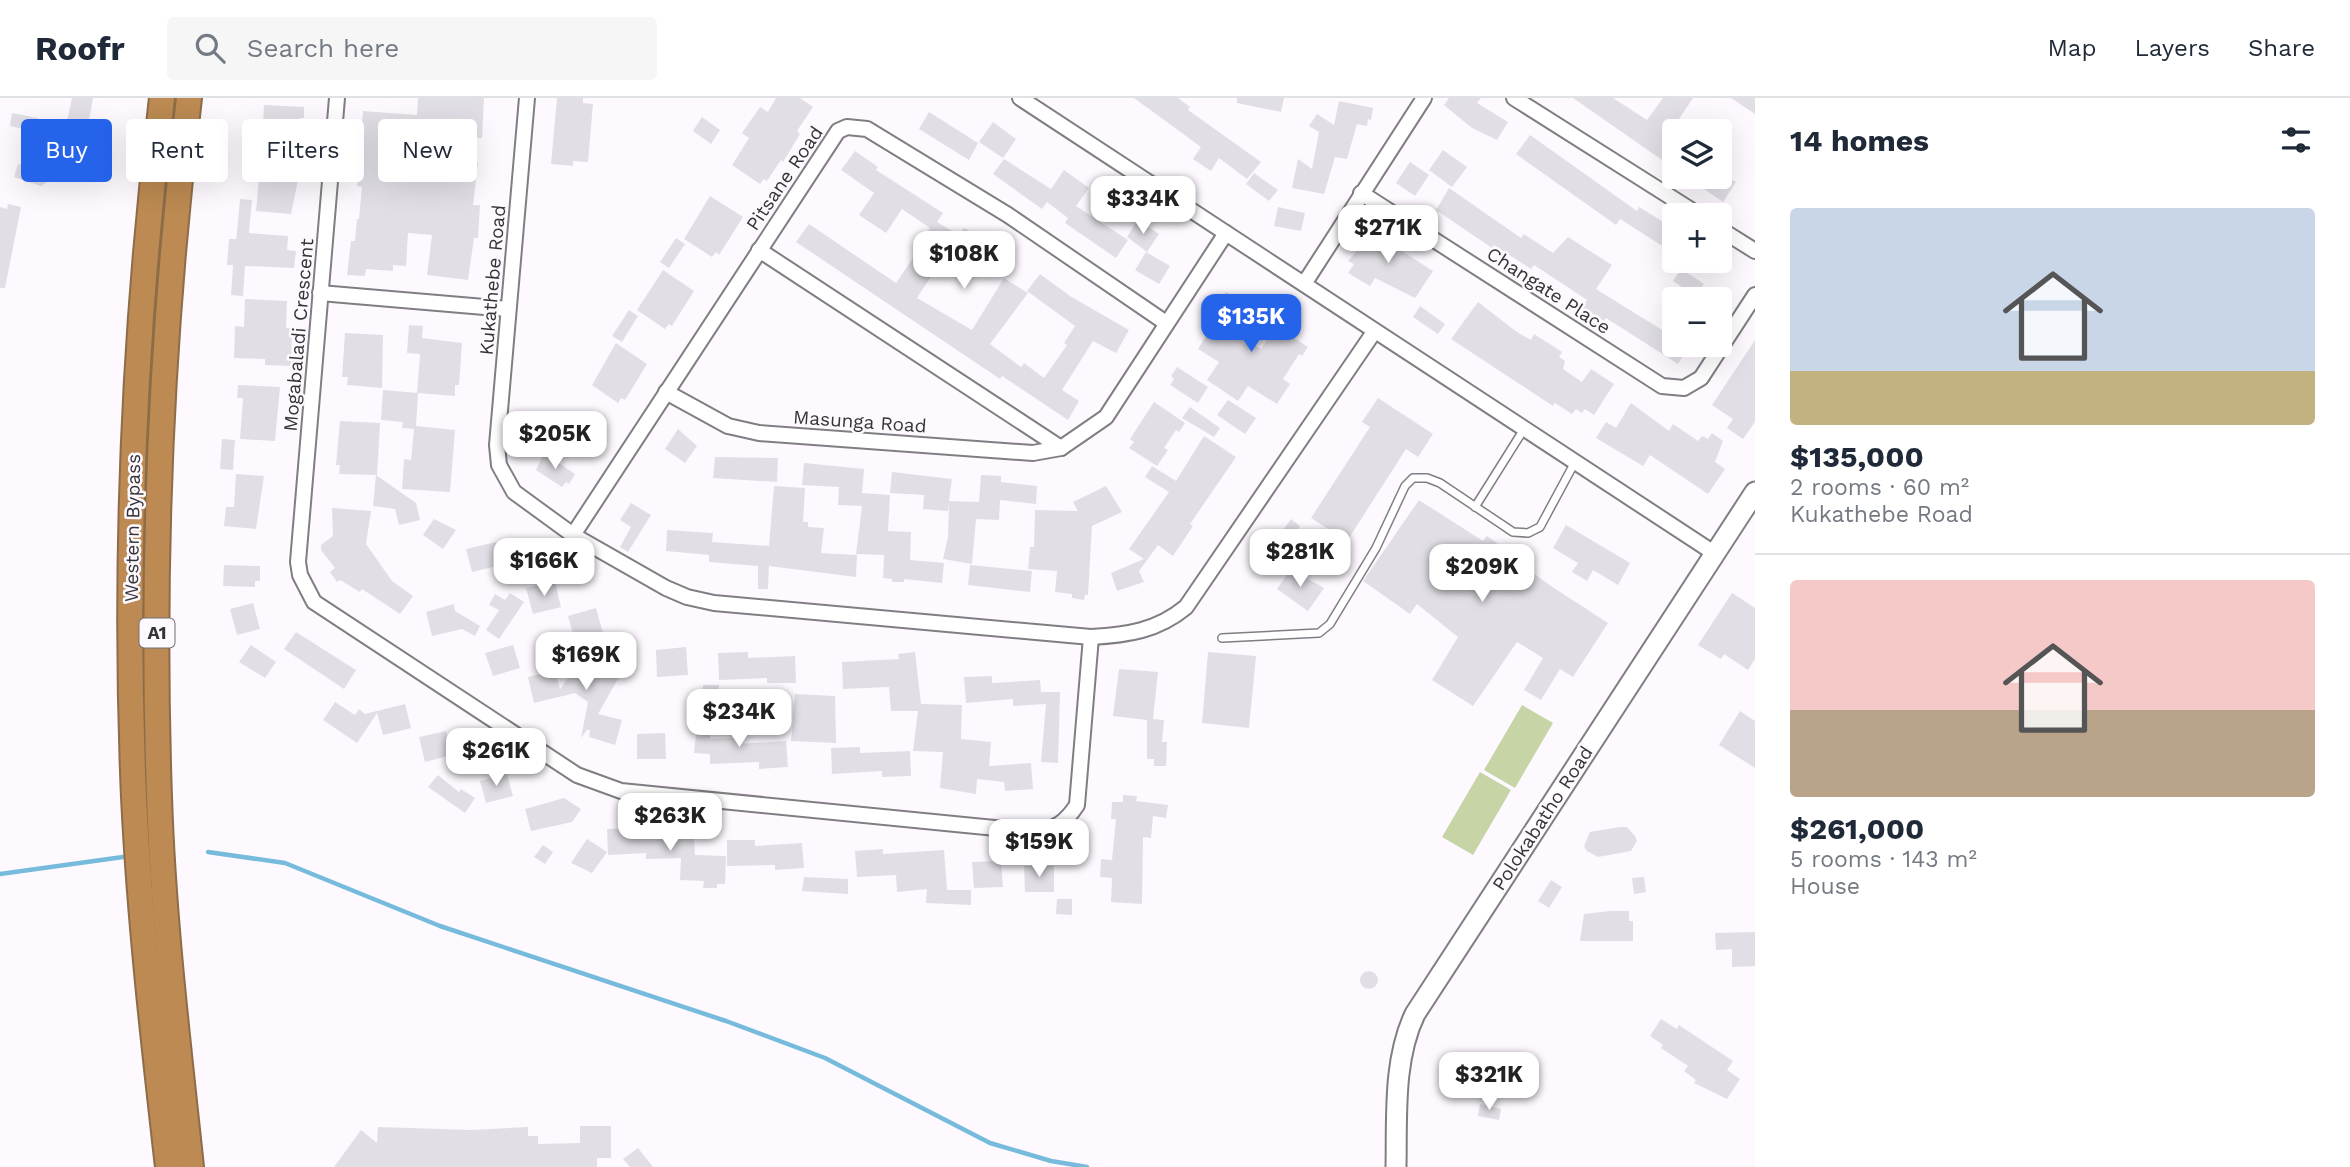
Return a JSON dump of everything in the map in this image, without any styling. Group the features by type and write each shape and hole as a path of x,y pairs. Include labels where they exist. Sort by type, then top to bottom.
{"highway":[{"name":"Western Bypass","path":"162,98 140,336 133,451 131,586 134,797 148,993 169,1167"},
{"name":"Western Bypass","path":"189,98 166,324 156,586 159,798 172,993 191,1167"}],"street":[{"name":"Mogabaladi Crescent","path":"337,98 298,562 300,575 314,601 578,775 599,785 648,794 1035,832 1052,830 1066,821 1077,806 1091,637"},
{"name":"Kukathebe Road","path":"527,98 497,445 499,465 514,492 573,535"},
{"path":"1020,98 1714,553"},
{"path":"1304,284 1424,98"},
{"path":"1514,98 1680,203"},
{"name":"Pitsane Road","path":"573,535 838,131 859,126 1008,215 1166,323"},
{"name":"Changate Place","path":"1361,193 1662,386 1684,388 1701,378 1755,295"},
{"path":"758,250 1061,448 1106,417 1226,233"},
{"path":"1732,237 1755,251"},
{"path":"320,293 508,309"},
{"path":"573,535 666,588 687,597 714,603 1091,637 1132,635 1173,618 1186,607 1374,331"},
{"name":"Masunga Road","path":"666,393 728,426 751,432 1033,453 1061,448"},
{"name":"Polokabatho Road","path":"1396,1167 1400,1066 1404,1037 1415,1014 1755,492"}],"lane":[{"path":"1475,507 1524,429"},
{"path":"1222,638 1319,634 1330,624 1376,548 1405,486 1413,478 1427,478 1440,483 1513,532 1528,533 1539,527 1575,462"}],"green space":[{"path":"1522,705 1553,723 1515,788 1484,770"},
{"path":"1480,772 1511,790 1473,855 1442,837"}],"building":[{"path":"72,98 93,98 89,119 68,119"},
{"path":"418,98 484,98 482,138 477,138 477,119 378,119 378,182 476,182 473,205 480,205 478,238 474,238 468,280 427,275 432,235 408,233 406,266 393,265 393,271 366,269 365,276 347,275 351,241 355,241 359,219 362,187 357,186 357,182 364,182 363,111 417,115"},
{"path":"557,98 583,98 583,103 593,104 588,162 573,161 573,166 551,164"},
{"path":"776,98 800,98 813,107 797,131 800,134 783,162 781,160 767,181 764,179 760,184 732,165 749,138 742,133 760,107 768,112"},
{"path":"1134,98 1178,98 1190,107 1188,110 1261,162 1247,179 1219,158 1211,171 1193,159 1201,147"},
{"path":"1237,98 1284,98 1281,112 1237,103"},
{"path":"1449,98 1481,98 1477,103 1508,122 1497,140 1472,128 1444,105"},
{"path":"1573,98 1613,98 1647,120 1663,98 1693,98 1679,119 1662,119 1662,160"},
{"path":"1731,98 1755,98 1755,114"},
{"path":"1339,101 1373,108 1371,120 1368,119 1367,126 1357,124 1347,159 1335,157 1324,194 1292,188 1298,159 1312,169 1319,132 1309,126 1317,114 1334,125"},
{"path":"264,105 304,107 304,118 263,119"},
{"path":"929,112 978,143 969,160 919,129"},
{"path":"12,113 38,118 21,119 21,128 10,126"},
{"path":"702,117 720,130 711,144 693,131"},
{"path":"993,122 1016,139 1003,158 979,142"},
{"path":"1530,135 1637,211 1639,207 1662,221 1662,246 1620,219 1616,225 1516,154"},
{"path":"1443,150 1467,167 1452,187 1429,170"},
{"path":"855,151 878,167 876,170 943,213 937,222 959,235 964,228 1016,259 1004,277 973,257 969,264 948,250 917,298 972,330 1004,278 1028,293 990,344 1021,367 1024,363 1044,378 1067,345 1064,343 1075,326 1027,291 1040,274 1070,296 1129,330 1116,353 1093,341 1062,390 1079,401 1068,420 1002,376 1000,379 796,242 809,224 896,283 920,248 917,247 930,228 902,209 886,233 859,215 874,193 841,170"},
{"path":"1004,159 1051,189 1064,170 1089,188 1076,206 1128,240 1116,258 1065,223 1068,218 1047,202 1042,209 993,174"},
{"path":"1410,162 1429,175 1415,196 1396,183"},
{"path":"18,164 21,165 21,179 14,177"},
{"path":"1254,173 1278,190 1269,201 1246,184"},
{"path":"29,182 47,182 41,186"},
{"path":"259,182 298,182 291,214 256,211"},
{"path":"1449,188 1521,238 1524,234 1553,253 1568,237 1612,265 1596,289 1662,330 1662,354 1606,318 1604,321 1582,307 1587,300 1534,265 1531,269 1494,245 1492,248 1436,210"},
{"path":"1704,189 1731,189 1723,202"},
{"path":"710,196 743,217 719,255 716,252 712,257 684,239"},
{"path":"240,199 252,200 249,233 288,236 287,250 296,251 294,268 245,266 243,296 231,295 233,265 227,265 229,239 236,239"},
{"path":"8,204 21,207 5,288 0,288 0,207 7,209"},
{"path":"1278,207 1305,213 1301,231 1274,226"},
{"path":"1138,220 1159,234 1147,252 1127,237"},
{"path":"1377,228 1397,241 1394,246 1433,271 1415,298 1375,278 1370,286 1348,273 1354,264 1348,261"},
{"path":"676,238 685,244 669,268 660,262"},
{"path":"1146,252 1170,266 1159,284 1135,270"},
{"path":"663,270 694,291 672,326 669,324 665,329 637,310"},
{"path":"1678,273 1687,273 1704,284 1702,287 1682,287 1673,281"},
{"path":"1226,292 1257,312 1241,337 1261,349 1285,313 1296,319 1288,334 1308,347 1302,356 1299,354 1283,379 1290,384 1277,404 1248,386 1238,401 1207,380 1219,362 1198,349 1208,333 1217,339 1231,318 1219,310 1223,303 1220,301"},
{"path":"245,299 287,301 286,328 292,328 291,366 265,365 265,359 234,358 235,326 244,327"},
{"path":"1478,302 1517,332 1531,340 1534,334 1562,352 1559,357 1565,361 1563,369 1582,382 1591,369 1614,384 1594,415 1585,409 1582,413 1576,409 1572,414 1555,403 1553,406 1451,339"},
{"path":"1420,306 1445,324 1438,334 1413,317"},
{"path":"629,310 638,316 622,342 612,336"},
{"path":"409,325 423,326 422,338 462,343 459,385 455,385 455,396 417,393 420,354 407,353"},
{"path":"345,333 383,335 382,388 347,385 348,377 342,377"},
{"path":"1755,340 1755,422 1743,439 1727,428 1733,419 1712,405"},
{"path":"616,343 647,364 625,400 621,398 618,403 592,385"},
{"path":"1667,357 1682,357 1678,364"},
{"path":"1177,367 1208,387 1198,403 1170,385 1174,379 1171,376"},
{"path":"238,385 280,387 275,441 240,439 243,398 237,398"},
{"path":"383,390 418,393 416,426 455,430 450,492 402,489 404,459 411,460 414,429 402,428 403,422 381,420"},
{"path":"1378,398 1433,434 1418,457 1406,449 1347,541 1311,518 1370,427 1362,422"},
{"path":"1228,400 1256,418 1245,434 1217,415"},
{"path":"1154,402 1185,423 1179,432 1176,430 1164,448 1168,450 1157,466 1129,448 1134,442 1130,439"},
{"path":"1631,403 1669,431 1673,424 1698,441 1702,436 1708,439 1712,433 1723,441 1715,462 1725,469 1708,494 1650,455 1643,466 1596,438 1606,422 1616,428"},
{"path":"1190,407 1220,428 1214,437 1182,418"},
{"path":"568,416 600,437 593,447 590,444 586,450 558,431"},
{"path":"340,421 380,423 377,475 339,474 340,465 336,465"},
{"path":"678,429 697,446 685,463 665,449"},
{"path":"1204,436 1236,457 1190,524 1193,526 1173,556 1158,545 1139,571 1144,582 1117,591 1111,573 1144,559 1129,549 1169,492 1145,477 1152,466 1176,481"},
{"path":"222,439 235,440 233,470 220,469"},
{"path":"544,453 575,474 569,484 566,482 562,487 536,470"},
{"path":"715,457 778,458 777,482 713,478"},
{"path":"804,463 864,469 862,493 890,495 888,531 911,532 910,560 944,563 942,583 904,579 904,582 892,582 892,579 883,578 884,555 856,554 862,506 838,505 839,487 802,485"},
{"path":"892,472 952,479 949,501 979,502 981,475 1001,476 1001,482 1037,486 1036,504 1000,500 999,520 976,519 972,564 943,559 948,537 949,502 948,511 923,509 924,495 890,493"},
{"path":"236,474 264,476 256,529 224,526 226,507 234,507"},
{"path":"376,475 416,503 420,520 399,525 395,509 373,506"},
{"path":"774,486 805,488 803,522 808,522 808,527 824,528 821,553 857,555 856,577 769,566 768,589 758,589 758,566 709,562 709,555 666,551 667,530 713,533 712,542 769,546"},
{"path":"1106,486 1122,512 1092,526 1088,595 1085,595 1084,600 1072,598 1072,594 1055,592 1057,571 1028,569 1030,547 1034,547 1035,510 1078,511 1073,502"},
{"path":"1419,500 1483,541 1487,536 1497,543 1495,546 1608,623 1573,677 1560,669 1541,700 1524,690 1543,658 1517,642 1473,706 1432,680 1458,637 1417,604 1410,614 1363,581"},
{"path":"631,503 651,515 628,552 620,547 631,527 620,520"},
{"path":"332,508 371,511 366,544 392,581 413,596 400,614 362,589 360,592 340,580 337,582 330,572 335,568 321,550 321,545 333,536"},
{"path":"434,519 456,530 443,549 423,535"},
{"path":"1291,519 1300,526 1278,556 1269,549"},
{"path":"1566,525 1630,563 1618,585 1593,570 1587,581 1572,572 1578,563 1553,548"},
{"path":"496,542 501,565 472,572 466,549"},
{"path":"224,565 260,566 260,581 255,581 255,587 223,586"},
{"path":"970,565 1032,571 1030,592 968,585"},
{"path":"1291,569 1324,588 1308,611 1277,589"},
{"path":"555,582 561,607 533,614 526,588"},
{"path":"510,593 524,602 499,639 486,630 499,610 489,605 495,594 505,600"},
{"path":"1732,593 1755,608 1755,659 1748,670 1724,654 1721,659 1698,645"},
{"path":"253,603 260,629 237,635 230,609"},
{"path":"454,604 455,611 480,626 475,636 462,629 432,636 426,612"},
{"path":"596,608 603,633 575,641 568,616"},
{"path":"296,632 356,670 344,689 284,649"},
{"path":"251,645 276,662 265,678 239,662"},
{"path":"513,645 520,668 493,676 485,653"},
{"path":"592,646 624,668 598,714 622,720 615,745 589,737 590,730 581,738 588,702 575,693 534,703 528,677 555,670 560,689"},
{"path":"686,647 688,675 657,677 656,650"},
{"path":"748,652 748,658 795,656 796,683 767,683 767,678 719,680 718,653"},
{"path":"915,652 921,704 962,705 961,739 991,742 989,766 1031,763 1033,789 1005,791 1004,782 977,779 976,794 940,788 943,752 913,751 918,711 891,711 889,687 843,689 842,662 899,659 898,654"},
{"path":"1208,652 1256,656 1249,728 1202,723"},
{"path":"1119,669 1158,672 1153,719 1164,720 1162,742 1167,742 1166,766 1154,766 1154,759 1147,759 1147,720 1113,716"},
{"path":"992,676 992,683 1040,680 1041,692 1060,692 1058,763 1041,762 1046,704 1013,706 1013,699 966,703 964,677"},
{"path":"703,685 719,685 718,700 702,699"},
{"path":"795,694 835,696 836,743 791,741"},
{"path":"335,702 355,715 359,709 365,714 405,704 411,728 383,735 377,713 357,743 323,720"},
{"path":"1740,711 1755,721 1755,768 1719,745"},
{"path":"698,717 711,718 710,739 736,738 737,744 786,741 788,767 759,769 759,762 710,764 710,754 694,753"},
{"path":"446,731 452,755 425,762 419,737"},
{"path":"665,733 666,759 637,759 637,734"},
{"path":"860,747 860,753 910,751 911,776 882,777 882,771 832,774 831,748"},
{"path":"507,774 513,796 486,803 480,781"},
{"path":"438,775 459,792 461,789 475,798 465,813 428,787"},
{"path":"1123,795 1137,796 1136,801 1168,805 1166,818 1153,816 1151,838 1143,837 1142,904 1111,902 1112,878 1100,877 1101,859 1112,860 1116,819 1111,819 1112,802 1123,802"},
{"path":"564,798 581,809 572,822 531,831 525,809"},
{"path":"1627,827 1635,836 1637,841 1631,851 1598,857 1587,851 1584,846 1590,832"},
{"path":"636,828 636,833 681,832 682,837 694,837 695,855 726,856 725,884 717,884 717,888 703,888 704,881 680,880 681,858 646,859 646,853 608,855 607,829"},
{"path":"587,839 607,852 592,873 571,863"},
{"path":"727,840 755,840 755,846 802,843 804,868 775,870 775,865 727,866"},
{"path":"543,845 553,852 545,864 534,857"},
{"path":"883,849 883,854 944,850 947,890 971,890 971,905 926,903 927,889 897,892 896,875 857,877 855,851"},
{"path":"1001,861 1003,887 974,888 972,862"},
{"path":"1024,866 1054,866 1054,892 1025,892"},
{"path":"804,877 848,879 848,894 802,891"},
{"path":"1644,877 1646,892 1634,894 1632,878"},
{"path":"1551,880 1562,887 1549,908 1538,901"},
{"path":"1057,899 1072,899 1072,915 1056,914"},
{"path":"1629,911 1629,921 1633,921 1633,941 1580,941 1584,914"},
{"path":"1755,932 1755,966 1732,967 1732,949 1716,950 1715,933"},
{"path":"1369,971 1375,974 1378,980 1375,986 1369,989 1363,986 1360,980 1363,974"},
{"path":"1661,1019 1677,1029 1679,1025 1733,1061 1727,1070 1740,1079 1727,1099 1694,1083 1696,1080 1684,1071 1688,1066 1661,1048 1663,1045 1650,1036"},
{"path":"1480,1104 1501,1109 1499,1120 1478,1116"},
{"path":"580,1126 611,1126 611,1158 597,1158 597,1167 334,1167 361,1130 377,1143 378,1127 471,1130 528,1127 528,1136 538,1136 538,1144 580,1143"},
{"path":"638,1148 653,1167 630,1167 623,1159"}],"waterway":[{"path":"208,852 285,863 440,926 726,1021 825,1058 990,1143 1051,1161 1087,1167"},
{"path":"0,874 123,857"}]}
